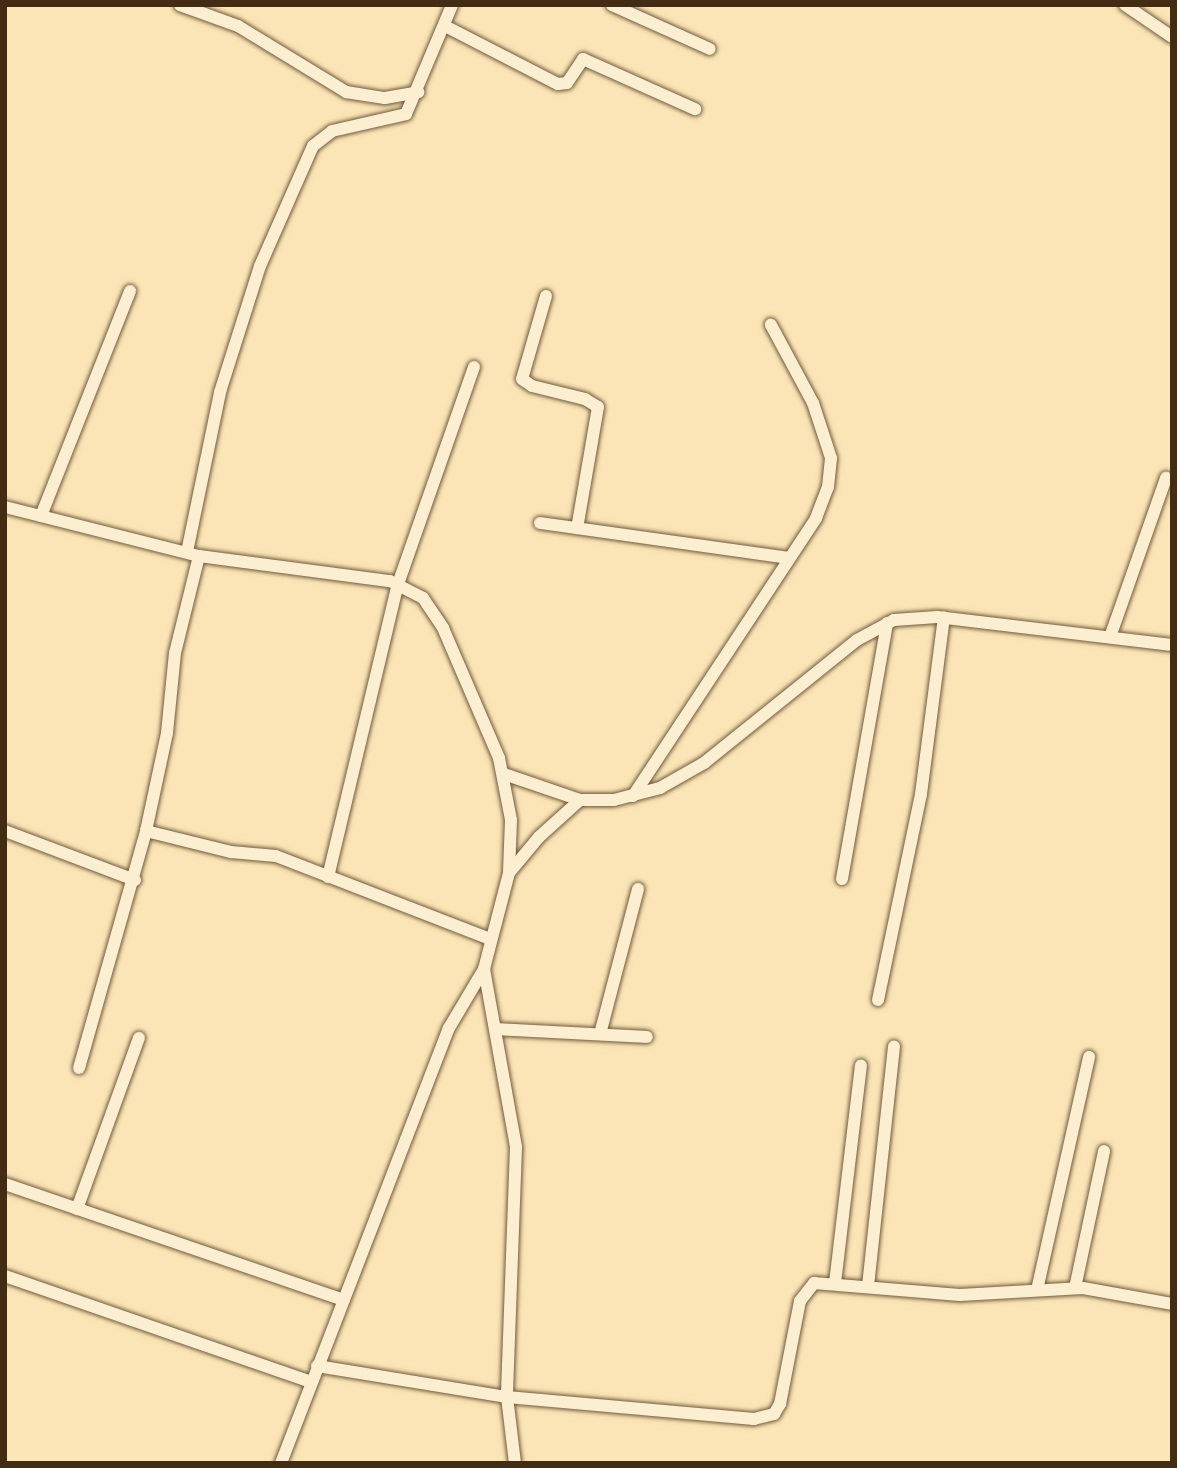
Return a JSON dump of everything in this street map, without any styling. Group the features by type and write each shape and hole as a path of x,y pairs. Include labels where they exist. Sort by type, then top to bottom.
{"street":[{"path":"180,5 244,29 346,92 385,98 418,92"},
{"path":"79,1068 135,880 167,733 175,653 220,392 260,266 313,146 323,135 341,128 400,117 411,109 452,5"},
{"path":"612,5 710,49"},
{"path":"1125,5 1172,37"},
{"path":"445,26 558,83 566,83 583,59 695,109"},
{"path":"41,516 130,291"},
{"path":"546,296 522,379 531,386 585,399 598,407 578,528"},
{"path":"633,796 816,518 828,487 831,458 809,392 771,325"},
{"path":"328,877 398,584 474,367"},
{"path":"1110,637 1166,478"},
{"path":"5,507 193,554 398,584 423,598 443,628 504,774 511,820 509,873 484,969 449,1028 281,1463"},
{"path":"540,523 789,558"},
{"path":"504,774 580,800 633,796 660,788 704,763 856,640 887,623 916,617 944,617 1172,645"},
{"path":"878,1000 920,793 944,617"},
{"path":"842,879 887,623"},
{"path":"509,873 540,837 580,800"},
{"path":"5,831 135,880"},
{"path":"146,831 223,851 276,856 490,939"},
{"path":"600,1034 638,890"},
{"path":"484,969 511,1104 517,1168 508,1397 515,1463"},
{"path":"496,1029 647,1037"},
{"path":"77,1209 139,1038"},
{"path":"868,1286 894,1046"},
{"path":"1037,1290 1089,1057"},
{"path":"835,1283 861,1066"},
{"path":"1075,1288 1104,1151"},
{"path":"5,1184 344,1300"},
{"path":"5,1276 311,1382"},
{"path":"317,1366 508,1397 766,1418 780,1404 805,1289 814,1283 960,1295 1075,1288 1172,1304"}]}
